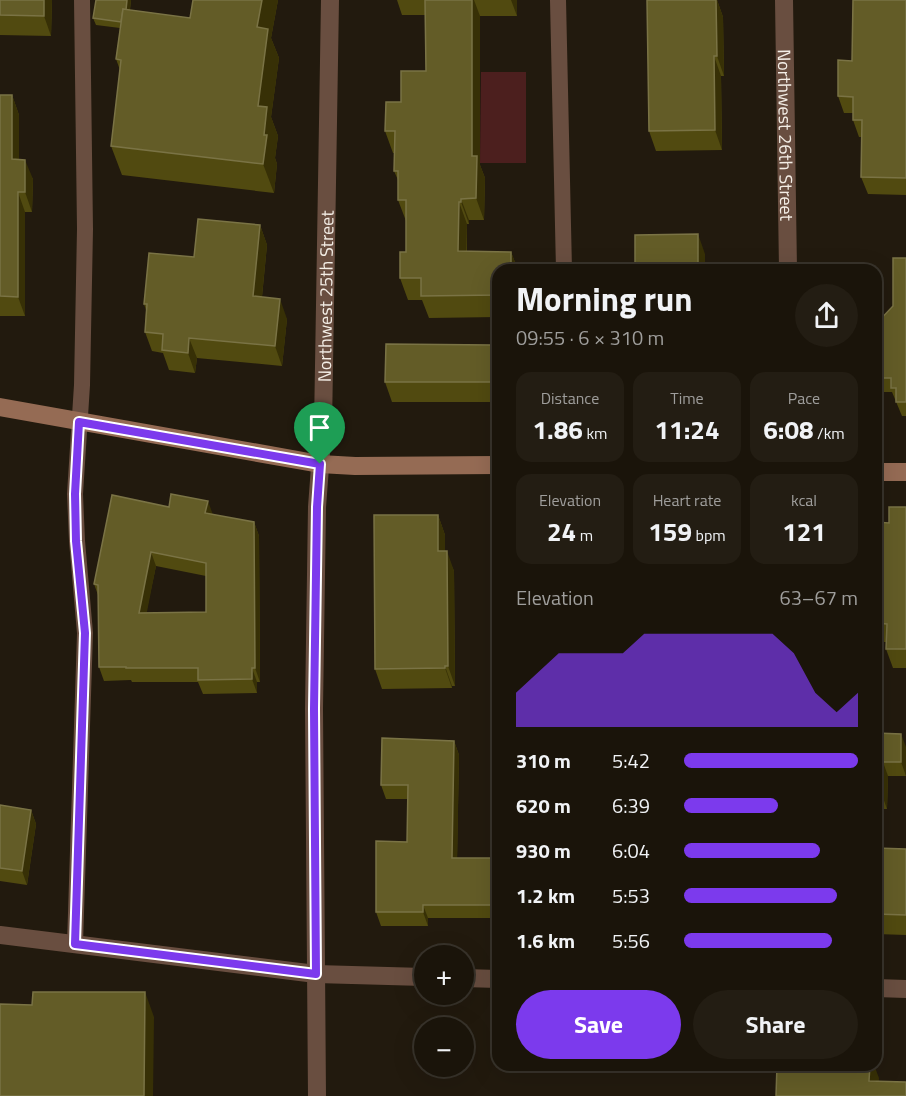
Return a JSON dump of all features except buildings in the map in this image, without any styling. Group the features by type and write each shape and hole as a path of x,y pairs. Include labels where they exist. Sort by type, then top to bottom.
{"main road":[{"path":"0,407 320,464 492,465"},
{"path":"882,472 906,472"}],"street":[{"name":"Northwest 25th Street","path":"317,1096 314,709 317,507 323,427 330,0"},
{"name":"Northwest 26th Street","path":"784,0 788,264"},
{"path":"0,935 316,974 414,977"},
{"path":"474,978 492,979"},
{"path":"882,988 906,989"}],"lane":[{"path":"75,944 85,633 76,541 75,494 82,385 85,229 82,0"},
{"path":"558,0 564,264"}],"shaded area":[{"path":"481,72 526,72 526,163 480,163"}],"route":[{"path":"79,422 320,464 317,507 314,709 316,974 75,944 85,633 76,541 75,494 79,422"}]}
